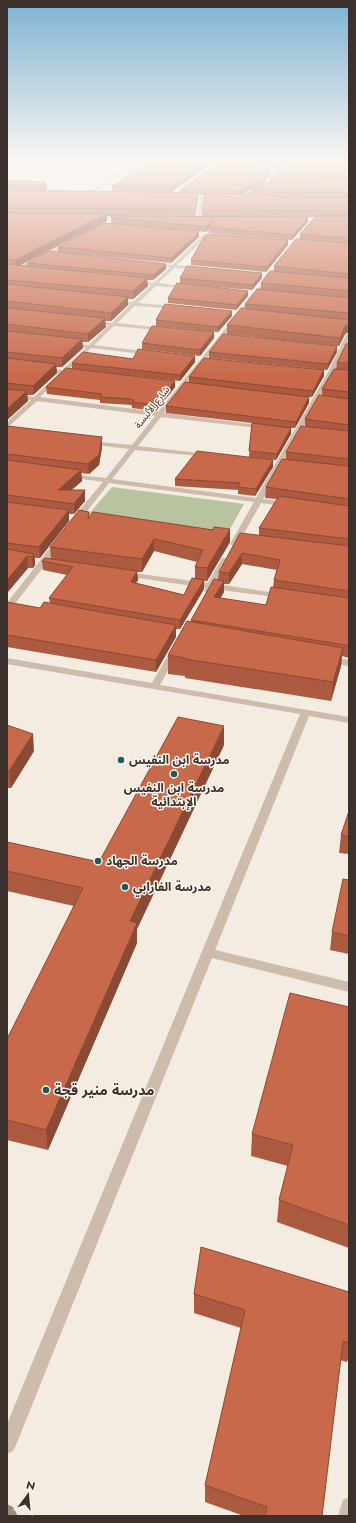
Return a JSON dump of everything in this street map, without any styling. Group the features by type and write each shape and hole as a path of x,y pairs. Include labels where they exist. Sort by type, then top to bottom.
{"street":[{"name":"شارع الألبسة","path":"75,521 304,232"},
{"path":"198,234 213,236"},
{"path":"7,426 206,235"},
{"path":"7,274 76,240"},
{"path":"287,243 302,244"},
{"path":"48,254 56,254"},
{"path":"150,264 205,269"},
{"path":"7,269 31,272"},
{"path":"261,275 276,276"},
{"path":"131,282 193,288"},
{"path":"247,293 262,295"},
{"path":"110,301 179,308"},
{"path":"231,314 246,315"},
{"path":"82,321 174,332"},
{"path":"213,336 228,338"},
{"path":"204,598 349,336"},
{"path":"68,343 157,354"},
{"path":"194,359 209,361"},
{"path":"36,368 80,373"},
{"path":"174,385 190,386"},
{"path":"7,394 274,429"},
{"path":"78,441 217,457"},
{"path":"61,474 296,506"},
{"path":"10,606 62,538"},
{"path":"119,573 288,597"},
{"path":"154,687 180,641"},
{"path":"318,658 349,663"},
{"path":"7,661 349,720"},
{"path":"7,1445 306,712"},
{"path":"208,953 349,987"},
{"path":"347,1516 349,1506"}],"green space":[{"path":"112,487 244,504 227,534 87,516"}],"building":[{"path":"7,232 71,232 15,260 7,259"},
{"path":"87,232 199,232 171,258 58,247"},
{"path":"262,232 295,232 293,235"},
{"path":"302,232 349,232 349,238 300,234"},
{"path":"208,234 288,240 267,267 191,260 204,237"},
{"path":"296,239 349,243 349,274 274,266"},
{"path":"49,251 166,264 153,275 27,263"},
{"path":"7,264 147,278 133,291 7,280"},
{"path":"187,266 262,273 253,285 180,278"},
{"path":"270,271 349,278 349,291 261,283"},
{"path":"177,283 248,291 237,305 168,298"},
{"path":"7,284 128,297 111,313 7,301"},
{"path":"257,289 349,298 349,313 245,304"},
{"path":"165,304 232,311 218,327 156,320"},
{"path":"7,308 105,318 88,334 7,324"},
{"path":"241,308 349,320 349,324 345,326 340,338 227,325"},
{"path":"152,326 214,332 200,350 142,343"},
{"path":"7,331 82,339 62,358 7,352"},
{"path":"223,334 337,346 328,364 209,352"},
{"path":"349,343 349,363 337,363 346,344"},
{"path":"138,349 195,356 180,375 72,363 83,352 133,359"},
{"path":"7,358 56,364 33,386 7,383"},
{"path":"204,358 324,370 313,391 189,377"},
{"path":"66,368 175,381 156,405 132,402 134,400 130,399 100,397 102,394 46,387"},
{"path":"334,369 349,370 349,392 322,389"},
{"path":"185,382 309,397 296,422 166,406"},
{"path":"7,389 27,391 7,409"},
{"path":"319,395 349,399 349,425 305,419"},
{"path":"252,423 291,428 277,454 249,451"},
{"path":"7,426 102,437 99,455 88,464 7,454"},
{"path":"301,426 349,431 349,459 286,452"},
{"path":"197,451 273,460 256,489 238,487 240,483 175,479"},
{"path":"282,459 349,466 349,499 266,487"},
{"path":"7,460 81,470 58,490 85,490 74,504 7,495"},
{"path":"279,496 349,506 349,539 259,528"},
{"path":"7,502 69,510 39,547 7,543"},
{"path":"79,510 89,512 88,519 93,512 213,530 214,527 230,529 207,568 195,567 203,550 154,539 142,559 50,547"},
{"path":"240,533 349,546 349,591 274,580 280,560 242,553 229,573 219,572"},
{"path":"7,549 34,554 32,557 27,556 7,580"},
{"path":"45,558 137,571 131,582 184,595 192,578 204,580 180,620 49,598 73,567 42,561"},
{"path":"214,579 224,581 214,597 266,605 271,587 349,598 349,646 191,620"},
{"path":"7,602 40,608 44,602 176,625 156,660 7,635"},
{"path":"187,621 343,648 333,682 185,659 168,655"},
{"path":"178,717 224,726 130,921 137,923 46,1130 7,1120 7,1039 83,888 7,871 7,842 99,862"},
{"path":"7,725 33,734 9,771 7,771"},
{"path":"349,811 349,837 341,835"},
{"path":"343,879 349,880 349,936 332,932"},
{"path":"290,993 349,1007 349,1225 279,1200 293,1145 252,1134"},
{"path":"201,1247 349,1292 349,1343 343,1341 322,1516 265,1516 267,1507 205,1485 245,1310 194,1294"}],"place":[{"name":"مدرسة ابن النفيس","path":"121,760"},
{"name":"مدرسة ابن النفيس الإبتدائية","path":"174,774"},
{"name":"مدرسة الجهاد","path":"98,861"},
{"name":"مدرسة الفارابي","path":"125,887"},
{"name":"مدرسة منير قجة","path":"46,1090"}]}
